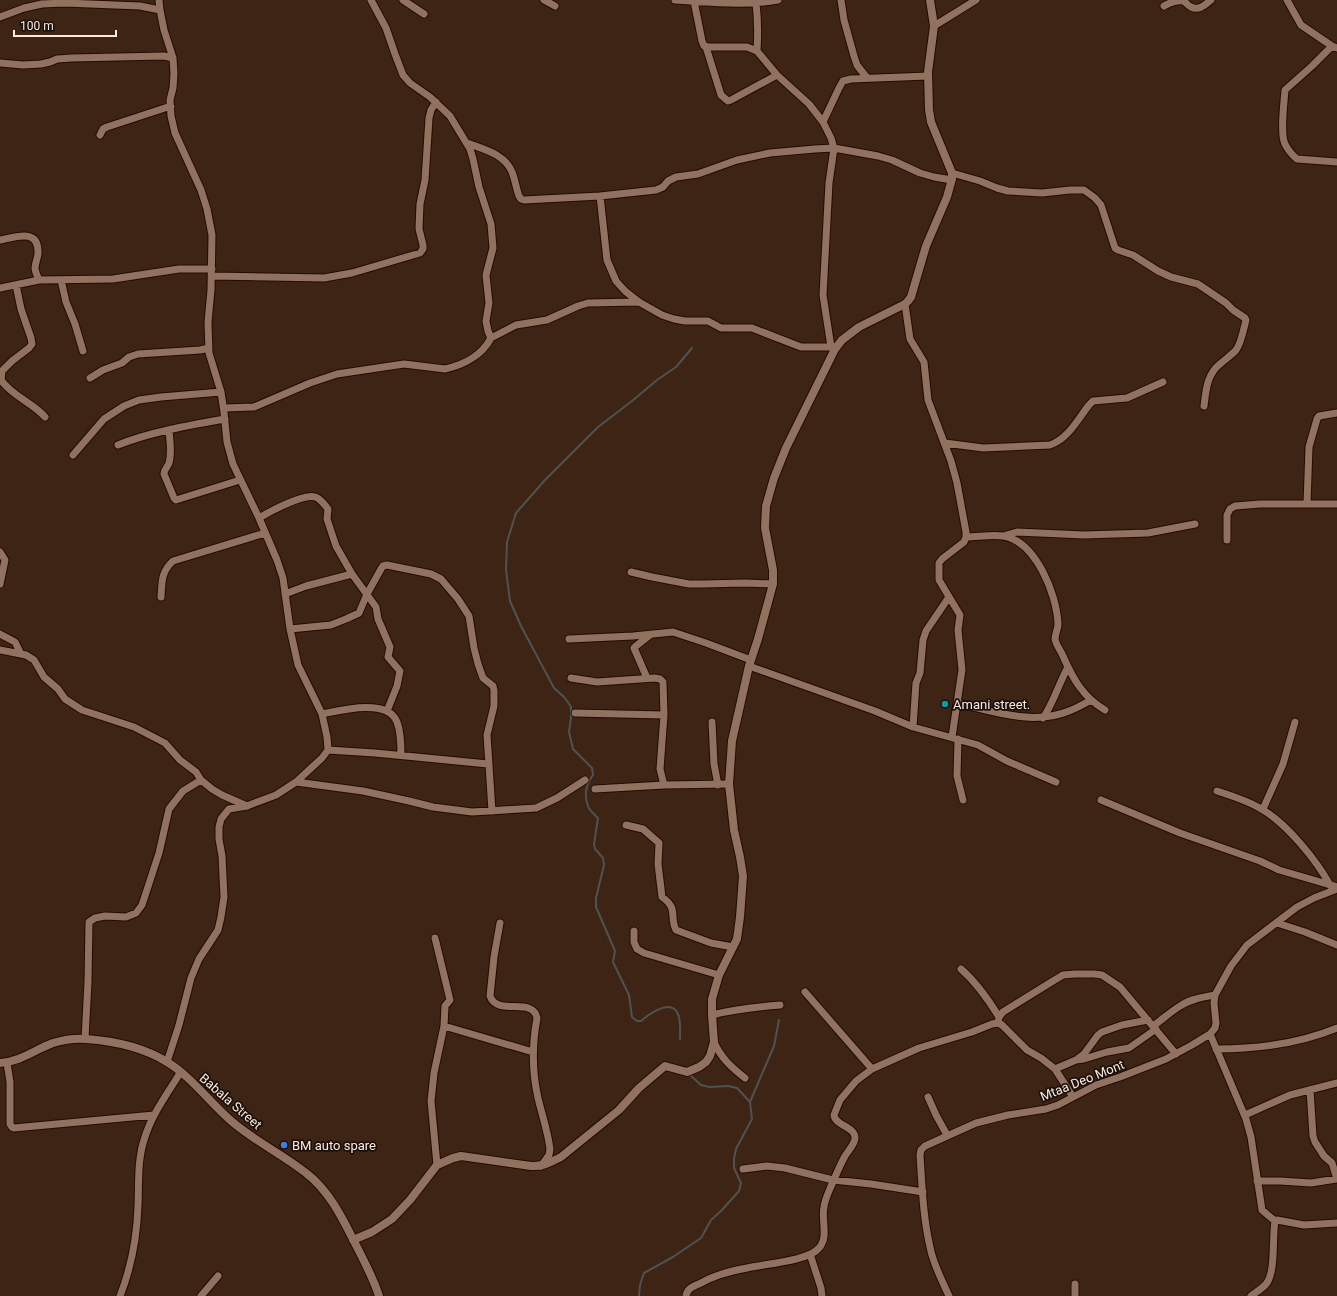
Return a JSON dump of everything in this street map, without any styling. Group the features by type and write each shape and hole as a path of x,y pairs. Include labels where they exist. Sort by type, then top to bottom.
{"street":[{"path":"159,0 160,10 173,58 174,74 170,100 171,116 175,133 201,190 207,209 212,235 212,272 208,322 208,348 221,392 227,442 232,464 259,518 283,578 290,629 298,665 322,714 328,750 322,758 296,782 276,795 247,806 229,809 221,819 219,839 222,856 224,897 221,917 218,930 199,959 194,972 167,1062"},
{"path":"371,0 386,28 403,75 410,83 425,92 450,116 467,143 473,159 479,187 491,224 493,248 486,275 489,303 486,321 491,338"},
{"path":"403,0 424,14"},
{"path":"544,0 555,6"},
{"path":"675,0 756,3 778,0"},
{"path":"841,0 844,20 854,56 857,65 867,78"},
{"path":"745,1078 728,1064 718,1052 714,1042 712,999 719,975 736,939 740,917 743,876 734,830 729,784 732,741 750,663 773,584 773,570 766,528 766,506 774,478 786,448 833,348 859,327 905,304 910,297 926,246 947,197 952,177 931,122 929,110 928,76 934,26 930,0"},
{"path":"934,26 976,0"},
{"path":"1164,6 1175,1 1184,1 1190,7 1196,8 1202,7 1211,0"},
{"path":"1287,0 1301,25 1334,47 1285,90 1283,136 1285,144 1292,156 1297,159 1337,162"},
{"path":"694,1 702,41 706,47 721,95 728,101 732,100 777,75"},
{"path":"0,17 24,8 53,2 140,6 160,10"},
{"path":"756,3 759,33 756,51"},
{"path":"706,47 747,47 756,51 777,75 809,104 823,122 834,148 828,184 823,295 833,348"},
{"path":"0,63 23,65 41,64 57,59 72,58 164,56 173,58"},
{"path":"823,122 843,81 851,78 928,76"},
{"path":"0,288 39,280 113,279 179,269 324,278 352,273 420,253 423,249 423,245 419,229 420,204 425,180 429,118 431,110 436,102"},
{"path":"100,135 107,127 171,106"},
{"path":"467,143 494,153 508,165 512,172 519,196 521,199 528,200 600,196 656,190 676,177 698,174 736,160 791,150 834,148 856,151 892,160 920,173 934,177 952,177 980,181 1008,191 1042,193 1084,190 1095,198 1101,205 1114,248 1133,255 1170,278 1198,284 1245,318 1241,342 1236,350 1212,371 1207,386 1204,406"},
{"path":"600,196 607,260 616,281 625,291 639,302 662,315 674,319 685,321 708,321 721,328 752,328 802,347 833,348"},
{"path":"0,240 32,236 35,239 38,245 38,254 35,269 39,280"},
{"path":"61,280 66,302 83,351"},
{"path":"16,285 21,309 32,344 4,368 1,374 1,380 9,389 46,417"},
{"path":"224,408 254,407 310,383 337,374 404,364 445,369 450,368 479,354 486,347 491,338 516,325 547,320 588,303 639,302"},
{"path":"905,304 910,339 924,362 928,400 945,443 957,484 965,520 966,537 964,542 939,563 939,580 960,615 958,630 962,670 957,703 955,738 957,776 963,800"},
{"path":"90,378 103,370 122,363 129,356 208,348"},
{"path":"945,443 983,448 1050,445 1058,443 1093,401 1127,398 1163,382"},
{"path":"73,455 104,419 124,406 139,400 221,392"},
{"path":"1307,504 1309,447 1317,419 1323,414 1337,413"},
{"path":"118,445 131,440 225,419"},
{"path":"169,431 170,456 169,464 164,470 164,474 176,500 240,480"},
{"path":"259,518 270,511 307,497 315,497 323,502 328,509 327,519 336,546 352,574 376,607 378,619 390,647 388,657 400,671 397,686 387,711"},
{"path":"1227,540 1227,514 1230,509 1235,506 1260,504 1337,504"},
{"path":"966,537 1003,536 1017,532 1084,535 1148,533 1195,524"},
{"path":"161,597 164,572 167,566 173,561 265,533"},
{"path":"1003,536 1018,542 1034,556 1041,567 1054,600 1058,625 1055,639 1076,683 1096,705 1105,710"},
{"path":"0,552 5,560 0,584"},
{"path":"290,629 331,625 359,613 367,594 383,566 387,565 431,574 441,579 458,599 469,616 478,664 483,678 493,686 494,690 494,706 486,735 492,811"},
{"path":"631,572 689,584 773,584"},
{"path":"285,594 306,586 352,574"},
{"path":"913,727 916,683 920,673 923,640 926,631 949,597"},
{"path":"569,639 620,637 673,632 681,634 750,663 913,727 978,745 1006,761 1056,782"},
{"path":"0,634 14,642 21,654"},
{"path":"647,678 634,648 650,634"},
{"path":"0,650 26,655 34,660 44,677 58,689 65,699 82,710 134,727 165,743 180,760 196,772 201,780 222,795 247,806"},
{"path":"1043,718 1068,667"},
{"path":"571,678 597,682 655,678 660,679 663,682 664,715 660,769 664,785"},
{"path":"957,703 1022,717 1043,718 1069,712 1091,700"},
{"path":"322,714 364,707 383,709 387,711 396,720 400,734 401,756"},
{"path":"575,713 664,715"},
{"path":"712,722 714,764 718,785"},
{"path":"1263,809 1283,764 1295,722"},
{"path":"328,750 488,764"},
{"path":"85,1039 88,1005 89,922 95,918 105,916 126,917 136,913 142,905 159,853 169,809 183,791 201,780"},
{"path":"296,782 363,791 453,810 492,811 536,808 557,798 585,780"},
{"path":"595,789 664,785 729,784"},
{"path":"1217,791 1263,809 1278,821 1318,865 1335,887"},
{"path":"1101,800 1180,832 1260,861 1279,870 1335,887"},
{"path":"626,825 643,829 658,843 660,891 662,897 668,902 673,910 674,926 676,930 711,943 733,947"},
{"path":"1335,887 1297,907 1247,945 1231,966 1215,996 1214,1002 1216,1023 1215,1028 1210,1034 1245,1115 1251,1137 1262,1210 1275,1221 1278,1220 1304,1225 1337,1223"},
{"path":"500,923 494,957 490,996 492,1002 497,1005 522,1007 533,1010 536,1013 537,1018 533,1052 533,1073 550,1149 549,1155 542,1166"},
{"path":"1277,923 1337,945"},
{"path":"634,931 634,942 637,949 644,953 719,975"},
{"path":"435,938 450,1000 445,1006 444,1026 434,1073 431,1101 437,1165"},
{"path":"961,969 985,994 1002,1025 1027,1050 1041,1058 1055,1069 1072,1097"},
{"path":"686,1296 686,1292 690,1288 715,1275 748,1267 782,1262 810,1254 819,1249 824,1236 823,1207 833,1180 855,1140 855,1135 852,1130 837,1121 834,1118 834,1115 840,1100 856,1081 872,1069 919,1048 972,1032 992,1024 999,1020 1004,1012 1053,981 1063,976 1075,974 1102,975 1120,987 1176,1054"},
{"path":"805,992 872,1069"},
{"path":"1076,1060 1129,1048 1186,1002 1197,998 1215,996"},
{"path":"712,1015 738,1009 780,1005"},
{"path":"1055,1069 1076,1060 1084,1054 1102,1032 1122,1025 1148,1020"},
{"path":"444,1026 533,1052"},
{"path":"1216,1049 1236,1049 1290,1042 1316,1037 1337,1028"},
{"name":"Mtaa Deo Mont","path":"949,1296 930,1248 923,1192 920,1155 921,1150 925,1146 947,1135 976,1124 1008,1114 1058,1106 1096,1085 1166,1059 1210,1034"},
{"name":"Babala Street","path":"4,1063 21,1059 65,1040 85,1039 129,1045 167,1062 230,1120 307,1173 325,1192 333,1202 353,1240 375,1283 379,1296"},
{"path":"353,1240 372,1232 392,1219 410,1200 437,1165 453,1158 460,1156 518,1165 542,1166 552,1162 561,1157 619,1110 639,1088 665,1066 687,1072 706,1062 710,1056 714,1042"},
{"path":"4,1063 10,1082 10,1124 14,1128 154,1115"},
{"path":"120,1296 127,1279 134,1244 138,1208 138,1177 145,1137 154,1115 180,1073"},
{"path":"1245,1115 1290,1095 1337,1083"},
{"path":"1258,1181 1311,1183 1337,1179 1332,1163 1324,1156 1312,1136 1310,1090"},
{"path":"928,1097 947,1135"},
{"path":"743,1169 767,1166 785,1168 833,1180 923,1192"},
{"path":"1251,1296 1266,1284 1270,1277 1275,1221"},
{"path":"810,1254 821,1288 822,1296"},
{"path":"201,1296 218,1276"},
{"path":"1075,1284 1076,1296"}],"waterway":[{"path":"680,1039 679,1017 675,1009 665,1007 654,1011 641,1021 637,1021 632,1017 629,995 613,962 615,951 596,907 596,898 604,865 603,858 595,849 594,844 598,818 589,808 586,798 587,786 593,775 592,768 573,749 569,732 571,707 565,698 554,688 521,626 510,601 506,570 507,542 516,513 545,480 598,427 657,380 676,367 692,348"},
{"path":"639,1296 640,1285 644,1273 673,1257 701,1238 711,1220 739,1191 741,1183 734,1168 736,1149 752,1119 750,1102 774,1046 779,1020"},
{"path":"690,1075 701,1085 709,1087 728,1086 737,1088 750,1102"}],"place":[{"name":"Amani street.","path":"945,704"},
{"name":"BM auto spare","path":"284,1145"}]}
